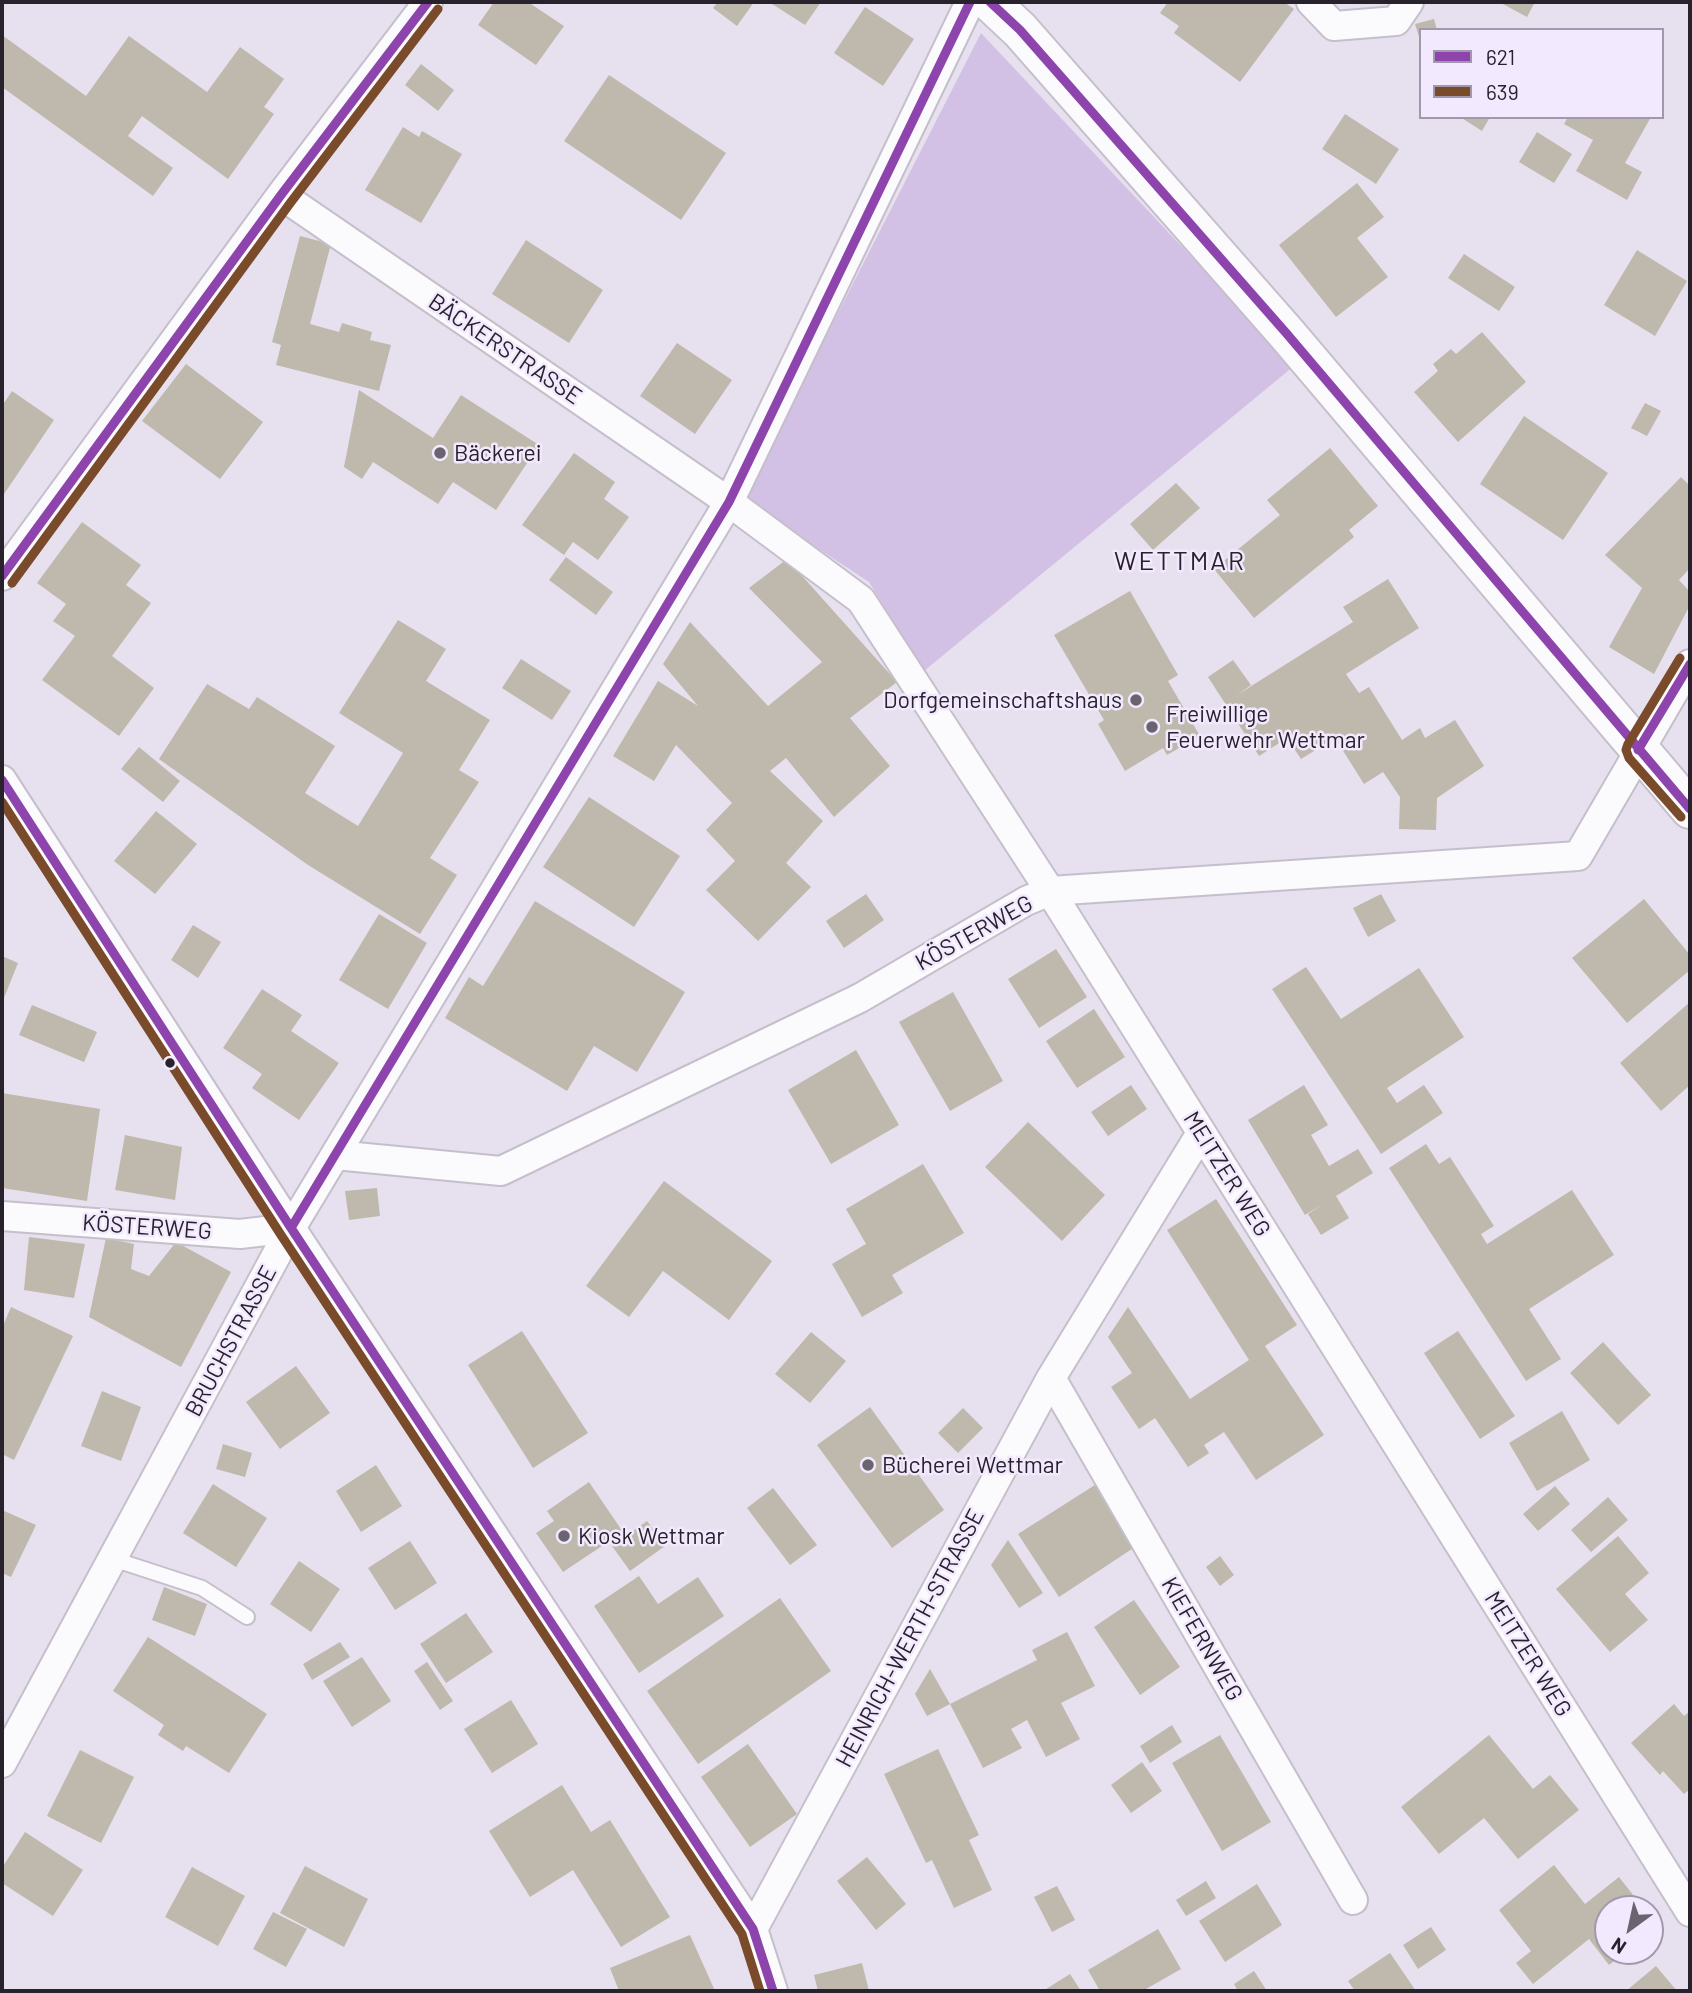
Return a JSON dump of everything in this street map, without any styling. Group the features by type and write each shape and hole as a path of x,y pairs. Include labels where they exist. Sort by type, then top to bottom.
{"street":[{"path":"2,576 282,195 428,2"},
{"name":"BRUCHSTRASSE","path":"2,1763 291,1228 729,502 970,2"},
{"path":"990,2 1028,39 1287,334 1690,809"},
{"path":"1311,2 1334,26 1396,21 1409,2"},
{"name":"BÄCKERSTRASSE","path":"282,195 729,502"},
{"name":"MEITZER WEG","path":"729,502 861,600 1050,891 1201,1133 1686,1893"},
{"path":"1638,750 1690,664"},
{"name":"KÖSTERWEG","path":"335,1156 501,1171 860,998 1026,901 1050,891 1578,856 1638,750"},
{"path":"2,779 291,1228 752,1929 773,1991"},
{"name":"HEINRICH-WERTH-STRASSE","path":"752,1929 1051,1378 1201,1133"},
{"name":"KÖSTERWEG","path":"2,1216 240,1234 291,1228"},
{"name":"KIEFERNWEG","path":"1051,1378 1353,1900"}],"lane":[{"path":"113,1559 202,1588 247,1617"}],"shaded area":[{"path":"981,33 1294,366 924,671 869,582 743,499"}],"building":[{"path":"494,2 528,2 564,26 536,65 478,25"},
{"path":"718,2 754,2 737,26 713,8"},
{"path":"769,2 821,2 805,25"},
{"path":"1168,2 1284,2 1294,9 1240,82 1174,33 1179,26 1160,13"},
{"path":"1499,2 1535,2 1527,17"},
{"path":"865,7 914,39 883,86 834,53"},
{"path":"1434,19 1436,28 1419,28 1419,37 1415,24"},
{"path":"2,35 86,96 129,36 207,92 240,47 284,79 264,107 274,114 228,179 142,116 128,136 173,168 153,196 2,87"},
{"path":"421,64 454,90 438,111 405,85"},
{"path":"609,75 726,153 681,220 564,141"},
{"path":"1345,114 1399,149 1376,184 1322,149"},
{"path":"1463,119 1489,119 1482,131"},
{"path":"1567,119 1650,119 1625,163 1642,172 1627,200 1576,171 1593,140 1564,124"},
{"path":"403,127 419,137 422,131 462,154 421,223 365,190"},
{"path":"1537,132 1572,154 1554,183 1519,162"},
{"path":"1357,183 1384,217 1357,238 1388,277 1336,317 1279,245"},
{"path":"300,236 331,244 310,324 339,332 342,323 372,332 370,340 391,345 379,391 276,365 281,345 272,342"},
{"path":"526,240 603,290 569,343 492,294"},
{"path":"1637,250 1687,281 1655,336 1604,305"},
{"path":"1464,254 1515,287 1499,311 1448,278"},
{"path":"1482,332 1526,382 1458,442 1414,392 1438,371 1433,364 1451,349 1456,354"},
{"path":"677,343 732,380 695,434 640,396"},
{"path":"186,364 263,422 220,479 142,421"},
{"name":"Bäckerei","path":"359,390 433,438 461,395 539,445 496,510 453,482 438,504 373,462 362,479 344,467"},
{"path":"12,391 54,420 2,497 2,406"},
{"path":"1645,403 1661,411 1647,436 1631,428"},
{"path":"1524,416 1608,473 1563,540 1480,484"},
{"path":"1330,448 1378,506 1349,530 1354,537 1254,618 1214,569 1280,515 1267,500"},
{"path":"574,453 615,482 604,499 629,517 598,560 573,542 564,555 522,525"},
{"path":"1681,477 1690,486 1690,568 1679,580 1690,592 1690,605 1654,674 1609,647 1642,588 1605,555"},
{"path":"1176,483 1200,508 1153,550 1130,524"},
{"path":"82,522 141,565 126,585 151,603 112,656 154,688 119,736 42,680 75,636 53,621 66,604 37,583"},
{"path":"566,557 613,592 596,615 549,580"},
{"path":"787,559 897,682 850,718 890,766 834,817 786,758 770,771 823,821 786,863 811,887 758,941 706,890 735,861 706,830 732,803 676,745 654,781 613,756 658,681 698,706 663,664 690,622 768,706 822,662 749,588"},
{"path":"1388,579 1419,628 1346,674 1359,693 1369,687 1402,740 1420,728 1425,738 1455,720 1484,766 1437,798 1436,830 1399,829 1400,797 1383,772 1364,784 1335,738 1301,759 1287,738 1259,756 1208,677 1233,660 1251,685 1237,695 1353,622 1343,607"},
{"name":"Dorfgemeinschaftshaus","path":"1130,591 1178,675 1168,681 1200,736 1167,755 1163,748 1125,771 1098,724 1104,720 1054,635"},
{"path":"398,620 446,649 426,681 490,720 459,770 479,782 430,858 457,875 420,934 308,865 159,759 207,684 249,709 257,697 335,746 305,793 358,826 403,753 339,713"},
{"path":"521,659 571,691 552,720 502,688"},
{"path":"139,747 180,781 163,802 121,769"},
{"path":"589,797 680,856 634,927 543,867"},
{"path":"156,811 197,844 155,894 114,861"},
{"path":"866,894 884,920 844,948 826,921"},
{"path":"1381,894 1396,921 1368,937 1353,908"},
{"path":"1644,899 1690,955 1690,970 1627,1023 1572,958"},
{"path":"535,901 685,992 637,1072 594,1046 567,1091 445,1018 469,977 483,986"},
{"path":"379,914 427,943 388,1009 339,980"},
{"path":"193,925 221,942 198,978 171,960"},
{"path":"1056,949 1087,997 1039,1028 1008,979"},
{"path":"2,956 18,963 2,1003"},
{"path":"1306,967 1341,1019 1419,968 1464,1037 1387,1088 1397,1103 1424,1085 1443,1113 1381,1154 1272,989"},
{"path":"262,989 302,1015 291,1031 339,1063 299,1120 252,1088 262,1074 223,1048"},
{"path":"953,992 1003,1081 950,1111 899,1022"},
{"path":"1690,1002 1690,1085 1661,1111 1620,1063"},
{"path":"32,1005 97,1032 84,1062 19,1035"},
{"path":"1094,1009 1125,1057 1077,1088 1046,1041"},
{"path":"856,1050 899,1125 831,1164 788,1090"},
{"path":"1131,1085 1147,1109 1108,1136 1091,1112"},
{"path":"1304,1085 1328,1125 1311,1135 1329,1166 1358,1149 1373,1173 1336,1196 1349,1218 1321,1235 1308,1214 1323,1204 1305,1215 1248,1120"},
{"path":"2,1093 100,1109 87,1201 2,1188"},
{"path":"1028,1122 1105,1195 1062,1241 985,1167"},
{"path":"125,1135 182,1147 175,1200 115,1190"},
{"path":"1426,1144 1439,1164 1450,1157 1494,1226 1481,1234 1487,1244 1572,1190 1614,1255 1529,1309 1561,1359 1526,1381 1389,1168"},
{"path":"923,1164 964,1233 892,1275 903,1293 862,1317 832,1264 866,1244 846,1209"},
{"path":"664,1181 772,1261 729,1320 663,1271 629,1317 586,1286"},
{"path":"377,1188 380,1216 349,1220 345,1191"},
{"path":"1216,1199 1297,1325 1265,1346 1324,1435 1256,1480 1224,1432 1204,1445 1209,1453 1188,1467 1155,1418 1139,1429 1111,1387 1132,1373 1108,1337 1128,1307 1190,1399 1249,1360 1167,1230"},
{"path":"29,1237 85,1244 74,1298 24,1290"},
{"path":"106,1238 134,1244 131,1269 149,1276 176,1242 231,1272 181,1367 89,1317"},
{"path":"11,1307 73,1336 14,1460 2,1454 2,1328"},
{"path":"522,1331 588,1433 533,1468 468,1365"},
{"path":"1458,1331 1515,1416 1480,1439 1424,1353"},
{"path":"811,1332 846,1361 810,1403 775,1374"},
{"path":"1603,1342 1651,1395 1618,1425 1570,1373"},
{"path":"296,1366 330,1413 280,1449 246,1402"},
{"path":"102,1391 141,1407 121,1461 81,1446"},
{"path":"870,1407 944,1510 892,1548 817,1445"},
{"path":"963,1408 983,1428 958,1453 938,1433"},
{"path":"1562,1411 1590,1460 1537,1491 1509,1443"},
{"path":"223,1444 252,1453 245,1477 216,1469"},
{"path":"376,1465 402,1506 361,1532 336,1491"},
{"path":"589,1482 623,1532 563,1572 536,1533 554,1521 547,1511"},
{"path":"1098,1483 1138,1545 1059,1597 1018,1534"},
{"path":"213,1484 267,1518 236,1567 183,1533"},
{"path":"1555,1486 1570,1504 1538,1531 1523,1514"},
{"path":"773,1488 817,1545 790,1565 747,1508"},
{"path":"1608,1497 1628,1520 1591,1552 1571,1530"},
{"path":"2,1510 36,1525 11,1577 2,1573"},
{"path":"647,1521 665,1546 630,1571 612,1546"},
{"path":"1618,1536 1649,1573 1625,1594 1648,1620 1610,1652 1556,1589"},
{"path":"1008,1540 1043,1593 1019,1608 991,1565"},
{"path":"410,1541 437,1583 395,1610 368,1568"},
{"path":"1220,1556 1234,1575 1220,1586 1206,1567"},
{"path":"299,1561 340,1589 311,1632 270,1604"},
{"path":"639,1576 658,1604 698,1577 724,1616 639,1673 594,1606"},
{"path":"164,1587 207,1604 195,1636 152,1620"},
{"path":"780,1598 831,1671 698,1764 647,1691"},
{"path":"1134,1600 1180,1667 1140,1695 1094,1627"},
{"path":"466,1613 493,1652 446,1683 420,1644"},
{"path":"1067,1632 1095,1686 1061,1703 1080,1739 1046,1757 1027,1720 1011,1729 1022,1748 983,1768 950,1704 1037,1660 1032,1650"},
{"path":"148,1637 267,1714 229,1773 186,1746 183,1751 158,1735 164,1725 113,1691"},
{"path":"340,1642 350,1657 312,1680 303,1664"},
{"path":"362,1657 391,1701 352,1727 323,1681"},
{"path":"427,1662 453,1701 440,1710 414,1671"},
{"path":"930,1669 950,1704 927,1716 915,1694"},
{"path":"511,1700 538,1744 492,1773 464,1729"},
{"path":"1674,1704 1684,1716 1690,1711 1690,1789 1684,1794 1663,1771 1660,1775 1631,1743"},
{"path":"1172,1725 1182,1742 1150,1763 1140,1746"},
{"path":"1220,1735 1271,1822 1222,1851 1172,1763"},
{"path":"1489,1735 1533,1789 1550,1775 1579,1810 1518,1859 1484,1818 1439,1854 1401,1807"},
{"path":"748,1744 797,1814 750,1847 701,1777"},
{"path":"938,1749 979,1835 969,1840 992,1890 954,1908 932,1860 926,1863 884,1774"},
{"path":"80,1750 134,1777 101,1843 47,1816"},
{"path":"1142,1762 1162,1791 1131,1813 1111,1785"},
{"path":"562,1785 591,1832 610,1820 670,1917 621,1947 573,1870 530,1897 489,1831"},
{"path":"25,1832 83,1870 53,1916 2,1883 2,1868"},
{"path":"867,1857 906,1904 876,1930 837,1881"},
{"path":"1554,1865 1585,1904 1594,1897 1594,1946 1589,1939 1533,1984 1516,1963 1531,1951 1499,1910"},
{"path":"305,1866 368,1899 344,1947 280,1913"},
{"path":"192,1867 245,1896 218,1946 165,1917"},
{"path":"1619,1877 1633,1895 1596,1895"},
{"path":"1206,1881 1216,1898 1186,1916 1176,1900"},
{"path":"1257,1884 1282,1925 1225,1962 1199,1921"},
{"path":"1057,1886 1075,1920 1052,1932 1034,1897"},
{"path":"273,1912 307,1929 286,1967 253,1949"},
{"path":"1431,1927 1446,1950 1418,1969 1403,1945"},
{"path":"1158,1929 1181,1969 1146,1989 1147,1991 1100,1991 1088,1970"},
{"path":"690,1935 715,1991 619,1991 610,1968"},
{"path":"1390,1953 1416,1991 1355,1991 1348,1981"},
{"path":"862,1963 869,1991 818,1991 814,1975"},
{"path":"1656,1966 1677,1991 1626,1991"},
{"path":"1254,1971 1267,1991 1238,1991 1234,1984"},
{"path":"1070,1974 1081,1991 1043,1991"}],"transit line":[{"name":"621","path":"2,576 281,195 428,2"},
{"name":"621","path":"291,1228 729,502 970,2"},
{"name":"621","path":"990,2 1020,30 1287,334 1690,809"},
{"name":"639","path":"12,583 291,202 438,9"},
{"name":"639","path":"1680,658 1626,750 1629,758 1681,817"},
{"name":"621","path":"1638,750 1690,664"},
{"name":"621","path":"2,780 291,1228 753,1929 773,1991"},
{"name":"639","path":"2,802 281,1235 742,1934 760,1991"}],"place":[{"name":"Bäckerei","path":"440,453"},
{"name":"Dorfgemeinschaftshaus","path":"1136,700"},
{"name":"Freiwillige Feuerwehr Wettmar","path":"1152,727"},
{"name":"Bücherei Wettmar","path":"868,1465"},
{"name":"Kiosk Wettmar","path":"564,1536"}],"district":[{"name":"WETTMAR","path":"1180,561"}]}
